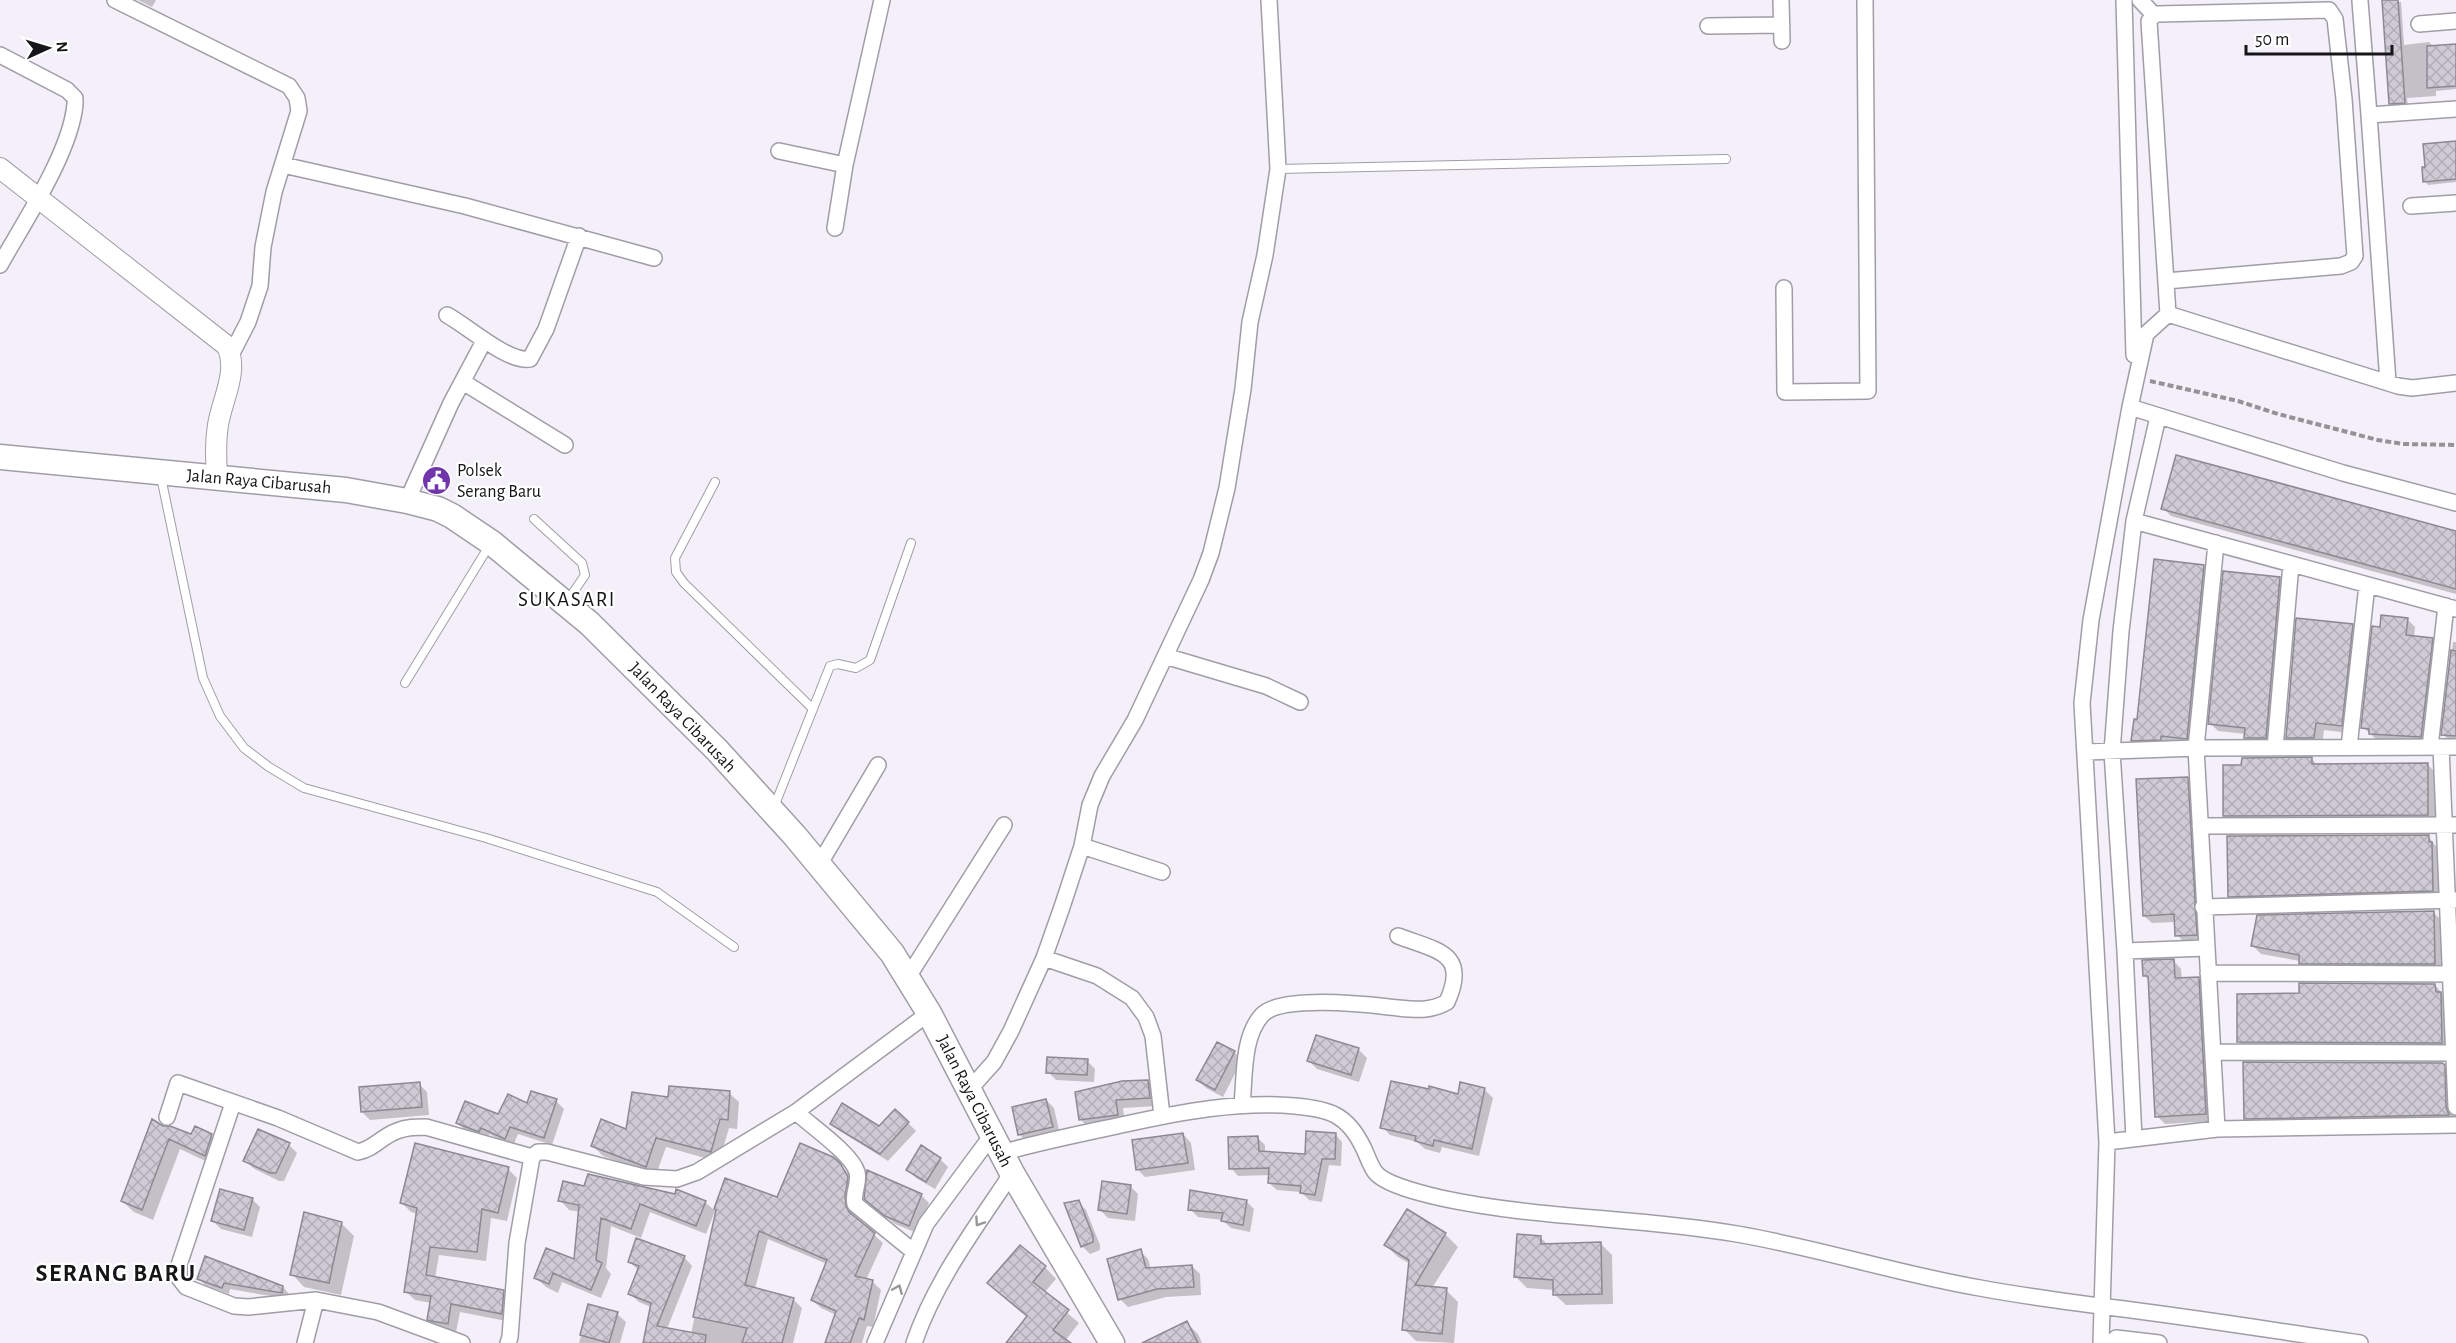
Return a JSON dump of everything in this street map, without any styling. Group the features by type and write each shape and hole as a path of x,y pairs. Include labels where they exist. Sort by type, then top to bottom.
{"main road":[{"name":"Jalan Raya Cibarusah","path":"0,457 346,490 407,501 452,516 492,543 589,623 652,684 772,811 891,953 929,1013 1002,1154 1112,1343"}],"street":[{"path":"115,0 289,86 297,98 299,111 274,192 263,247 260,286 248,322 231,355"},
{"path":"835,228 844,165 882,0"},
{"path":"969,1090 994,1062 1006,1041 1044,958 1082,846 1090,805 1102,776 1135,720 1211,553 1227,488 1243,389 1250,322 1266,255 1278,170 1269,0"},
{"path":"1781,0 1782,41"},
{"path":"1784,288 1785,392 1868,391 1866,0"},
{"path":"2124,0 2135,379"},
{"path":"2140,0 2154,15"},
{"path":"2360,1 2388,382"},
{"path":"2166,281 2341,266 2351,262 2355,256 2335,19 2329,10 2154,15 2149,21 2168,314"},
{"path":"2419,24 2456,21"},
{"path":"1708,26 1782,25"},
{"path":"0,55 67,90 75,98 68,138 0,265"},
{"path":"2369,115 2456,109"},
{"path":"778,151 844,165"},
{"path":"283,165 465,206 654,258"},
{"path":"0,168 227,346 231,355 232,367 218,422 217,477"},
{"path":"2411,206 2456,203"},
{"path":"447,315 484,340 523,359 530,359 546,329 579,236"},
{"path":"2101,1343 2107,1142 2082,703 2084,670 2104,543 2135,379 2146,334 2168,314"},
{"path":"2168,314 2412,388 2456,383"},
{"path":"407,501 484,340"},
{"path":"463,382 565,444"},
{"path":"2130,407 2343,473 2456,503"},
{"path":"2134,1139 2112,752 2121,630 2134,520 2158,417"},
{"path":"2134,520 2451,608 2442,747 2450,825 2456,1107"},
{"path":"2216,543 2196,748 2217,1129"},
{"path":"2275,747 2291,564"},
{"path":"2349,747 2367,585"},
{"path":"1165,656 1266,686 1300,702"},
{"path":"2085,752 2196,748 2442,747"},
{"path":"819,865 878,765"},
{"path":"908,977 1004,825"},
{"path":"2200,826 2450,825"},
{"path":"1082,846 1162,872"},
{"path":"2203,907 2452,900"},
{"path":"1242,1104 1247,1050 1252,1033 1262,1016 1271,1009 1292,1005 1342,1002 1421,1011 1436,1008 1447,1002 1456,980 1452,960 1428,947 1398,936"},
{"path":"2125,951 2206,948"},
{"path":"1044,958 1097,976 1132,998 1146,1017 1154,1036 1162,1116"},
{"path":"2208,973 2453,974"},
{"path":"508,1343 517,1243 532,1157 538,1152 547,1152 644,1177 677,1179 711,1166 796,1112 929,1013"},
{"path":"2213,1052 2455,1053"},
{"path":"167,1117 178,1083 278,1118 358,1152 376,1145 395,1131 410,1127 426,1127 532,1157"},
{"path":"233,1103 179,1265 179,1278 186,1287 234,1306 248,1307 316,1300 378,1312 462,1343"},
{"path":"875,1343 926,1224 1002,1154 1076,1133 1162,1116 1242,1104 1296,1106 1327,1111 1341,1116 1355,1131 1376,1173 1384,1181 1436,1197 1482,1206 1594,1219 1663,1223 1735,1234 1798,1245 1914,1276 2032,1297 2360,1343"},
{"path":"796,1112 853,1162 858,1183 853,1197 855,1204 914,1252"},
{"path":"2107,1142 2217,1129 2456,1125"},
{"path":"914,1343 923,1318 962,1247 1002,1154"},
{"path":"305,1343 316,1300"},
{"path":"2111,1343 2116,1338 2159,1343"}],"lane":[{"path":"1278,170 1726,159"},
{"path":"160,472 203,678 220,716 244,748 269,767 304,788 486,838 657,892 734,947"},
{"path":"715,482 675,558 676,572 684,584 813,709"},
{"path":"534,519 582,563 585,570 585,575 565,603"},
{"path":"405,682 492,543"},
{"path":"772,811 830,666 838,664 856,668 870,660 911,543"}],"path":[{"path":"2135,379 2238,401 2378,440 2403,444 2456,446"}],"building":[{"path":"2382,0 2398,0 2405,103 2389,104"},
{"path":"2456,44 2456,86 2427,88 2427,46"},
{"path":"2456,141 2456,179 2423,182 2422,167 2425,167 2423,144"},
{"path":"2176,455 2456,531 2456,589 2161,509"},
{"path":"2154,559 2204,565 2187,739 2161,736 2161,740 2131,741 2134,719 2137,719"},
{"path":"2223,571 2280,577 2266,738 2244,738 2245,728 2208,724"},
{"path":"2381,615 2408,618 2406,635 2433,638 2421,737 2369,734 2369,729 2361,728 2372,626 2380,627"},
{"path":"2296,618 2353,624 2342,726 2316,723 2314,738 2286,738"},
{"path":"2451,650 2456,651 2456,736 2441,735"},
{"path":"2312,757 2312,764 2428,763 2428,815 2223,816 2223,765 2241,765 2242,758"},
{"path":"2188,777 2197,935 2175,936 2174,914 2143,916 2136,779"},
{"path":"2429,835 2429,842 2432,842 2433,891 2228,897 2227,836"},
{"path":"2434,911 2435,964 2299,964 2299,955 2251,946 2257,915"},
{"path":"2174,959 2175,978 2199,977 2206,1114 2155,1117 2148,976 2143,976 2142,960"},
{"path":"2299,983 2435,984 2436,992 2441,992 2442,1043 2237,1042 2237,994 2299,993"},
{"path":"1316,1035 1359,1048 1351,1075 1307,1061"},
{"path":"1217,1042 1235,1051 1215,1090 1196,1080"},
{"path":"1047,1057 1088,1059 1087,1075 1046,1073"},
{"path":"2243,1062 2442,1063 2445,1065 2446,1107 2449,1115 2244,1119"},
{"path":"1148,1080 1150,1098 1116,1100 1118,1115 1079,1120 1075,1092 1122,1081"},
{"path":"1391,1081 1429,1089 1429,1086 1458,1094 1460,1082 1485,1088 1472,1149 1434,1140 1433,1146 1415,1141 1416,1136 1380,1128"},
{"path":"420,1082 422,1107 361,1112 359,1087"},
{"path":"669,1086 730,1091 728,1120 720,1119 711,1152 656,1138 646,1167 591,1146 601,1119 626,1129 632,1092 668,1097"},
{"path":"531,1091 557,1099 544,1138 510,1127 505,1139 481,1128 479,1132 456,1123 465,1101 498,1114 508,1094 527,1103"},
{"path":"1046,1099 1053,1127 1018,1135 1012,1107"},
{"path":"842,1103 879,1126 895,1109 909,1122 880,1154 830,1124"},
{"path":"152,1119 163,1126 170,1126 191,1134 195,1126 212,1134 205,1156 169,1139 142,1210 121,1201"},
{"path":"258,1129 290,1143 276,1173 270,1173 243,1161"},
{"path":"1306,1131 1336,1133 1335,1159 1322,1159 1315,1195 1300,1193 1301,1186 1268,1183 1269,1168 1229,1169 1228,1137 1258,1136 1259,1151 1305,1154"},
{"path":"1183,1133 1188,1163 1136,1170 1132,1140"},
{"path":"415,1143 509,1167 498,1213 482,1209 477,1252 430,1247 426,1275 504,1290 502,1314 451,1304 448,1324 431,1321 427,1320 431,1296 404,1292 417,1208 400,1203"},
{"path":"800,1143 833,1157 840,1163 848,1177 845,1196 849,1212 875,1233 855,1276 873,1280 864,1320 859,1318 850,1343 825,1343 836,1311 811,1300 827,1260 759,1231 745,1285 794,1298 782,1343 742,1343 747,1328 693,1317 716,1210 714,1209 725,1178 777,1197"},
{"path":"921,1145 941,1158 926,1182 906,1170"},
{"path":"867,1170 922,1194 909,1226 885,1216 864,1199"},
{"path":"588,1174 675,1194 676,1189 706,1201 696,1226 640,1204 631,1229 601,1218 596,1260 602,1263 591,1290 553,1273 549,1284 534,1278 546,1248 574,1259 579,1205 558,1201 563,1181 584,1186"},
{"path":"1102,1181 1131,1185 1127,1214 1098,1210"},
{"path":"220,1189 253,1198 244,1230 211,1221"},
{"path":"1190,1190 1247,1200 1243,1225 1221,1221 1223,1213 1188,1210"},
{"path":"1079,1200 1093,1236 1093,1242 1081,1247 1064,1203"},
{"path":"1407,1209 1446,1233 1415,1285 1447,1288 1442,1334 1402,1330 1409,1260 1384,1245"},
{"path":"304,1212 342,1222 329,1283 290,1275"},
{"path":"1517,1234 1541,1236 1541,1244 1601,1242 1602,1294 1553,1295 1553,1280 1514,1277"},
{"path":"636,1238 685,1256 657,1326 706,1335 705,1343 643,1343 651,1303 628,1294 639,1266 628,1262"},
{"path":"1020,1245 1046,1266 1033,1282 1069,1310 1053,1330 1071,1343 1006,1343 1027,1316 987,1283"},
{"path":"1141,1249 1146,1268 1192,1265 1194,1287 1157,1289 1118,1300 1107,1259"},
{"path":"205,1256 283,1286 282,1293 224,1283 222,1288 197,1279"},
{"path":"588,1304 618,1312 609,1343 580,1335"},
{"path":"1187,1321 1198,1343 1142,1343"}],"place":[{"name":"Polsek Serang Baru","path":"436,480"}],"district":[{"name":"SUKASARI","path":"567,599"},
{"name":"SERANG BARU","path":"116,1273"}]}
